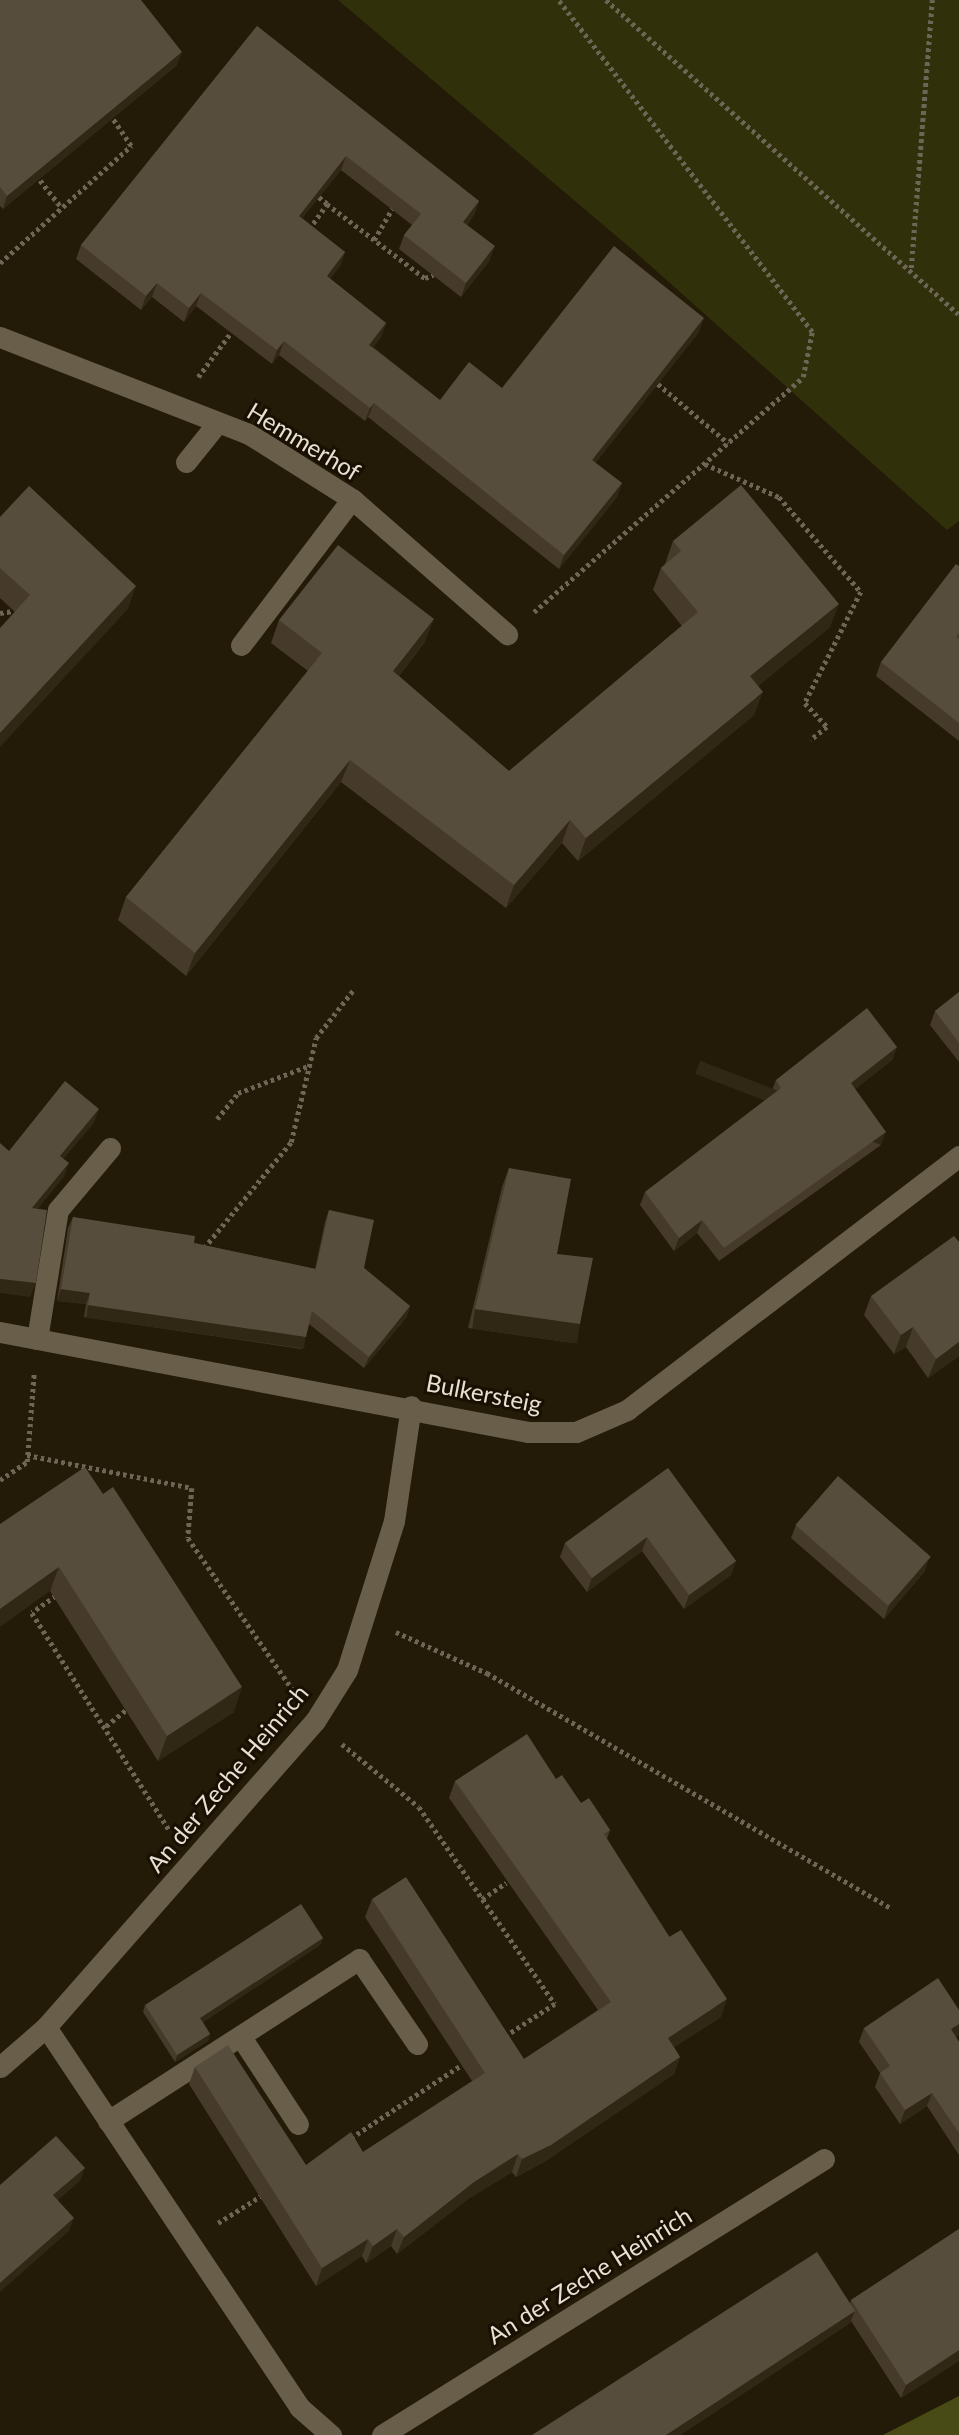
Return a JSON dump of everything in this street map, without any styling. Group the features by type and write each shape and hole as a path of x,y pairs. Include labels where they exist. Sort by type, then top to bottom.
{"street":[{"name":"Hemmerhof","path":"0,337 249,434 352,499 507,634"},
{"path":"186,462 218,422"},
{"path":"241,645 352,499"},
{"path":"37,1339 58,1210 110,1148"},
{"name":"Bulkersteig","path":"0,1332 411,1406 528,1432 576,1432 627,1410 959,1156"},
{"name":"An der Zeche Heinrich","path":"0,2067 46,2027 315,1721 346,1670 394,1521 411,1406"},
{"path":"108,2121 359,1959 417,2045"},
{"path":"46,2027 299,2407 331,2435"},
{"path":"241,2037 298,2124"},
{"name":"An der Zeche Heinrich","path":"382,2435 824,2159"}],"path":[{"path":"507,634 803,377 812,332 558,0"},
{"path":"606,0 911,268 959,314"},
{"path":"911,268 932,0"},
{"path":"0,262 131,146 103,103"},
{"path":"28,165 62,208"},
{"path":"306,188 425,278 433,275"},
{"path":"304,235 327,204"},
{"path":"374,240 392,209"},
{"path":"176,406 242,318"},
{"path":"658,384 728,443"},
{"path":"705,464 779,497 861,592 804,703 827,727 811,740"},
{"path":"0,613 13,611"},
{"path":"203,1256 205,1242 291,1142 316,1038 354,989"},
{"path":"217,1119 238,1093 309,1065"},
{"path":"0,1480 27,1462 37,1339"},
{"path":"27,1455 192,1488 188,1538 315,1721"},
{"path":"63,1591 32,1613 106,1726 191,1865"},
{"path":"363,1617 487,1673 890,1908"},
{"path":"106,1726 126,1710"},
{"path":"482,1899 506,1883"}],"shaded area":[{"path":"338,0 959,0 959,521 947,530 634,251"},
{"path":"959,2396 959,2435 883,2435"}],"building":[{"path":"0,0 141,0 182,52 7,196 0,187"},
{"path":"257,26 479,201 463,222 495,246 466,283 404,235 421,214 346,156 299,216 345,252 327,276 386,323 369,345 440,400 469,362 502,388 614,246 704,318 592,460 622,483 564,555 374,403 370,408 284,341 277,350 201,293 189,308 157,283 146,296 81,245"},
{"path":"741,485 839,604 750,676 763,692 586,838 570,820 514,885 350,760 195,953 126,897 322,653 279,620 338,545 434,619 393,671 509,771 698,612 661,568 681,551 673,541"},
{"path":"29,486 136,586 0,733 0,628 30,595 0,568 0,517"},
{"path":"956,564 959,566 959,633 956,637 959,639 959,723 881,662"},
{"path":"959,992 959,1043 935,1011"},
{"path":"867,1008 897,1047 851,1083 886,1132 724,1248 702,1220 679,1238 645,1192 781,1088 776,1080"},
{"path":"65,1081 99,1109 60,1156 69,1163 32,1208 47,1210 36,1283 0,1279 0,1143 9,1151"},
{"path":"509,1168 571,1179 557,1254 593,1258 580,1324 475,1309"},
{"path":"329,1210 374,1220 364,1268 410,1306 369,1357 312,1311 306,1337 88,1305 90,1293 61,1289 73,1217 195,1236 194,1243 316,1269"},
{"path":"954,1236 959,1242 959,1342 936,1359 913,1327 901,1335 871,1296"},
{"path":"85,1467 103,1494 113,1487 242,1687 167,1736 59,1567 0,1609 0,1524"},
{"path":"668,1468 736,1561 689,1595 647,1537 592,1578 565,1543"},
{"path":"838,1476 931,1557 888,1606 795,1525"},
{"path":"527,1734 556,1779 562,1775 581,1803 589,1798 610,1830 604,1834 669,1937 681,1930 727,1999 668,2038 680,2057 551,2145 522,2159 518,2154 474,2182 404,2237 397,2229 373,2246 368,2239 322,2268 195,2067 228,2045 306,2165 351,2132 363,2152 485,2073 372,1899 406,1877 524,2059 611,2002 455,1781"},
{"path":"301,1904 323,1938 200,2018 210,2034 177,2055 145,2005"},
{"path":"938,1978 959,2010 959,2024 951,2029 959,2042 959,2133 932,2093 905,2110 880,2073 890,2066 864,2028"},
{"path":"56,2136 85,2168 53,2195 74,2218 0,2283 0,2185"},
{"path":"959,2229 959,2350 906,2385 851,2300"},
{"path":"817,2252 855,2311 666,2435 532,2435"}]}
